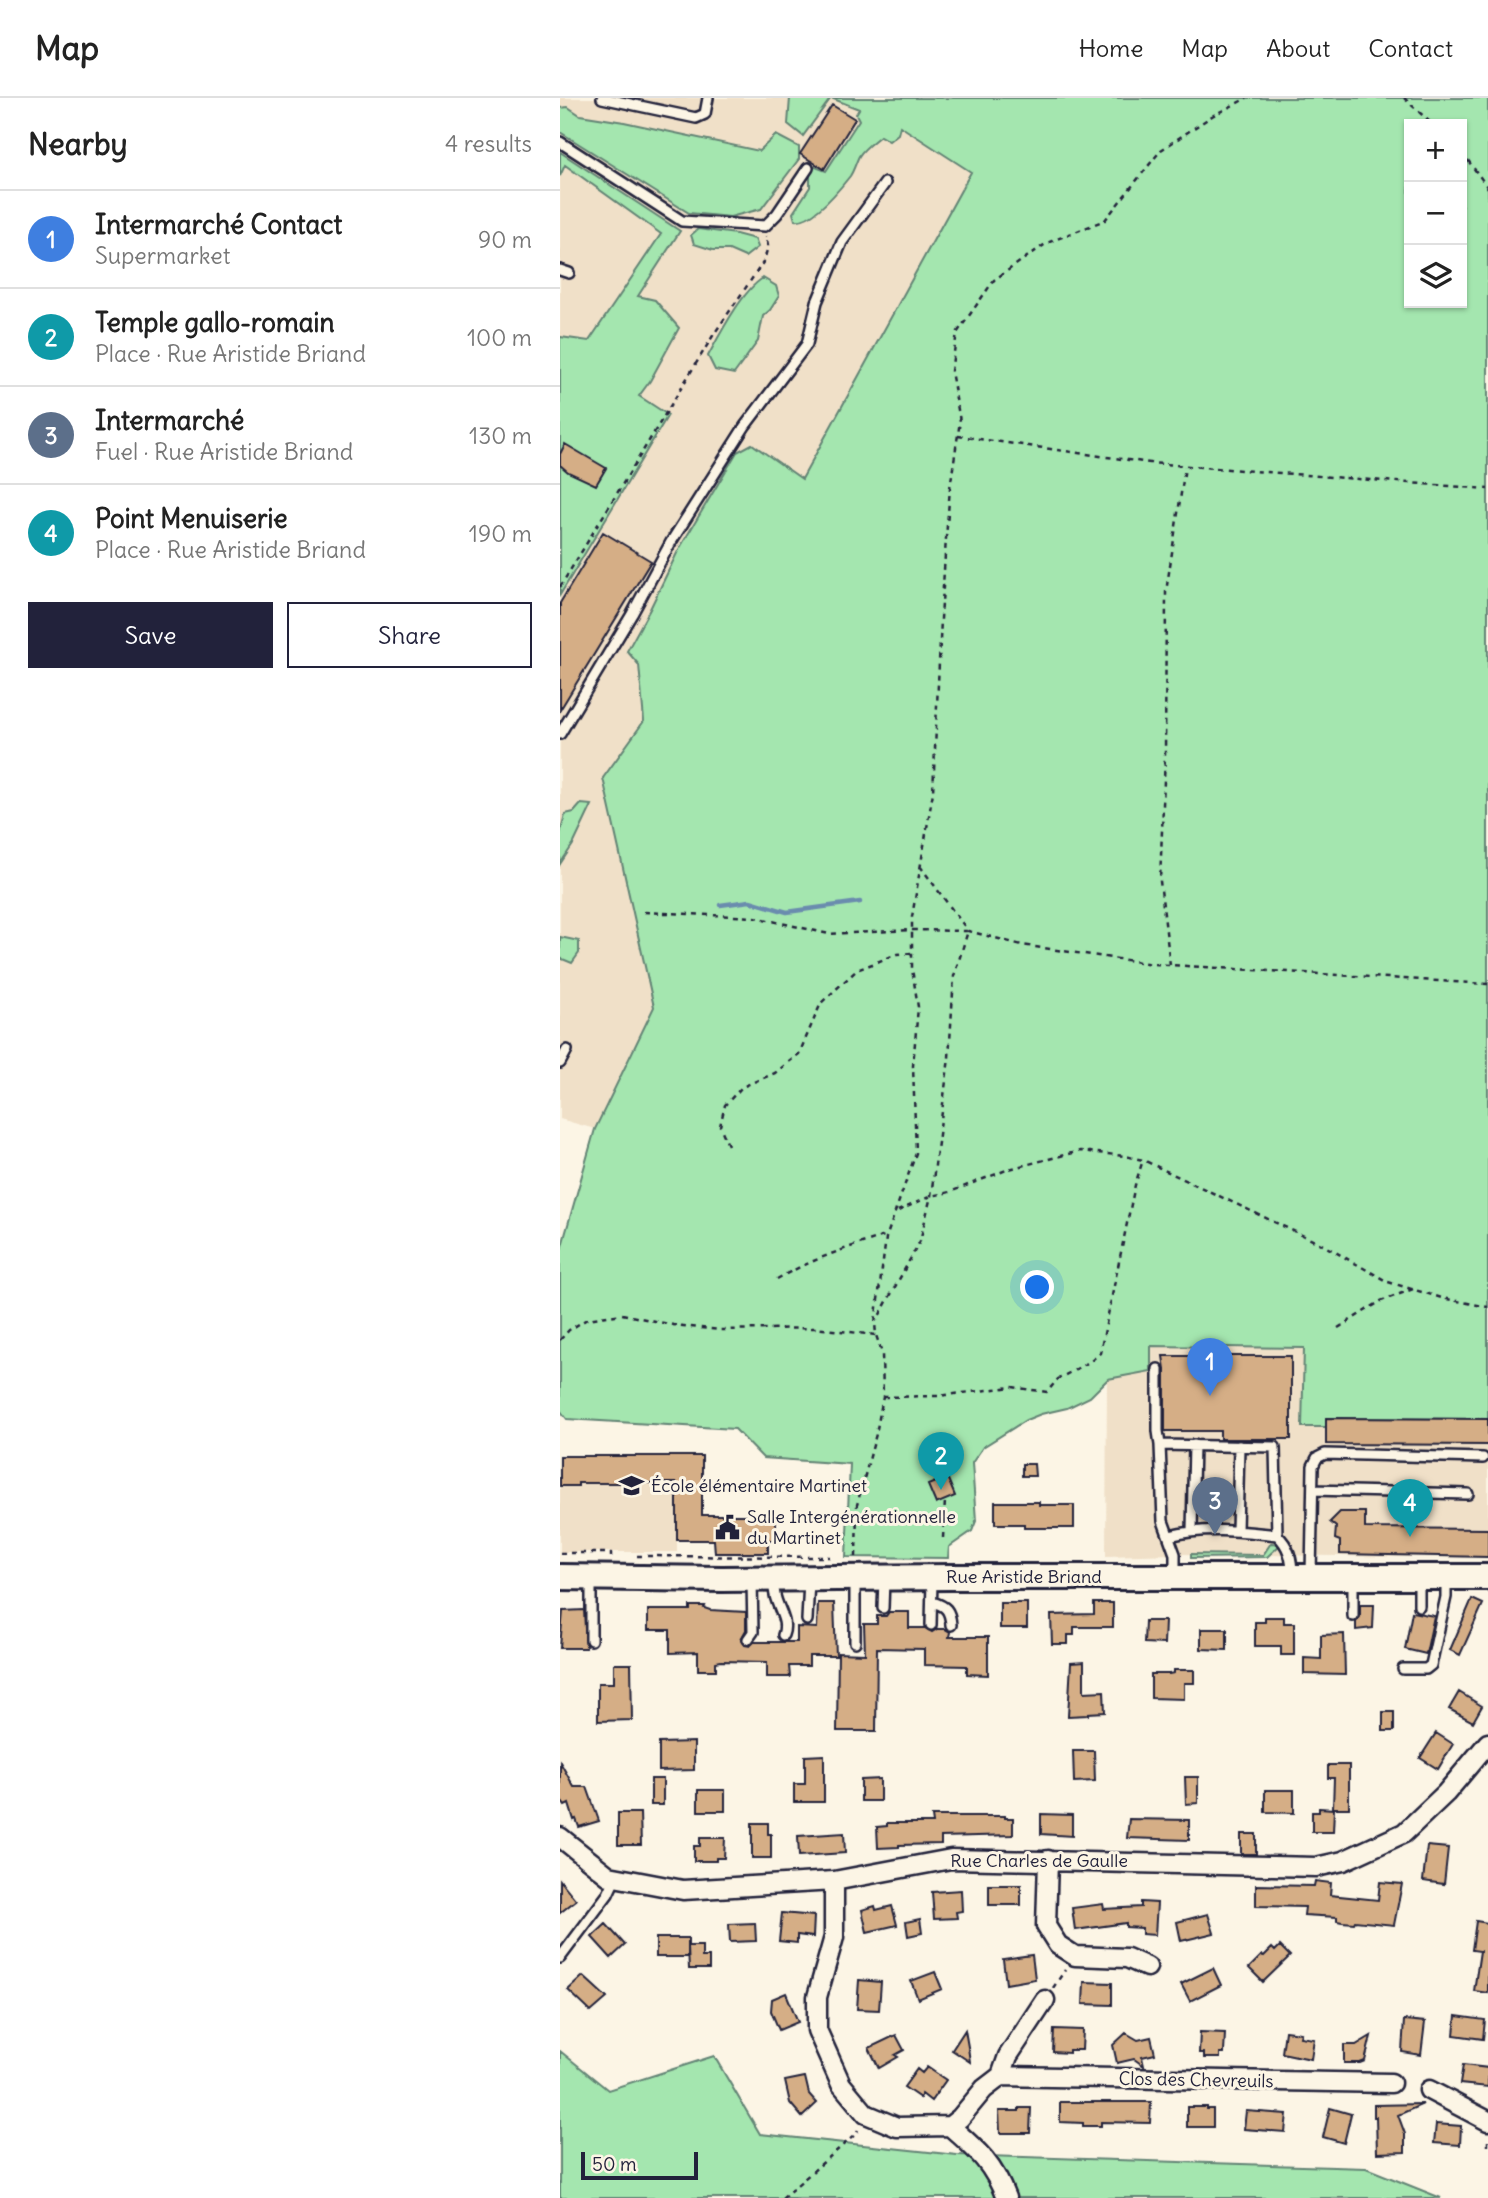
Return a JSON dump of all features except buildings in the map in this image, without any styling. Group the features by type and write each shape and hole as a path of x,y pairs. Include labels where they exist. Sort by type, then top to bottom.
{"street":[{"name":"Rue Aristide Briand","path":"560,1577 1488,1577"},
{"name":"Rue Charles de Gaulle","path":"560,1837 609,1875 682,1890 834,1881 951,1859 1317,1867 1343,1861 1404,1833 1446,1793 1488,1743"},
{"path":"1048,1860 1046,1926 1058,1945 1075,1956 1127,1958 1147,1967"},
{"path":"834,1881 834,1937 817,1997 817,2029 841,2084 866,2114 897,2127 950,2126 984,2089 1001,2076 1008,2056 1045,2000"},
{"name":"Clos des Chevreuils","path":"1001,2076 1391,2083"},
{"path":"1429,2090 1488,2121"},
{"path":"950,2126 985,2157 1006,2198"}],"lane":[{"path":"602,98 696,118 705,114 708,98"},
{"path":"560,142 682,221 765,226 777,214 808,168"},
{"path":"560,734 632,614 671,542 745,426 807,344 817,302 842,242 885,183"},
{"path":"560,1063 567,1050"},
{"path":"1158,1369 1163,1521 1175,1554 1175,1577"},
{"path":"1160,1445 1275,1447 1277,1535"},
{"path":"1192,1530 1194,1445"},
{"path":"1237,1531 1239,1446"},
{"path":"1302,1577 1313,1490 1313,1466 1317,1458 1325,1454 1483,1458"},
{"path":"1313,1490 1468,1494"},
{"path":"1169,1536 1192,1530 1277,1535 1286,1544 1292,1566 1302,1577"},
{"path":"591,1577 591,1640"},
{"path":"883,1608 884,1577"},
{"path":"931,1625 932,1577"},
{"path":"1353,1577 1353,1616"},
{"path":"1419,1577 1419,1606"},
{"path":"1403,1669 1426,1669 1431,1665 1446,1597 1446,1577"},
{"path":"807,1620 810,1578"},
{"path":"855,1578 855,1642"},
{"path":"762,1579 775,1597 784,1618 783,1635"},
{"path":"748,1639 753,1632 762,1579"},
{"path":"932,1602 945,1606 950,1613 951,1625"},
{"path":"560,1958 608,1894 616,1877"}],"path":[{"path":"855,1578 857,1505 883,1397 882,1353 875,1323 887,1236 916,1153 913,1066 918,1007 912,969 911,930 919,866 933,792 943,578 950,488 960,421 951,371 957,333 993,280 1047,243 1105,220 1161,150 1212,116 1247,98"},
{"path":"1404,98 1427,119"},
{"path":"1467,159 1488,188"},
{"path":"560,587 714,334 764,261 768,246 765,226"},
{"path":"958,436 1150,463 1488,489"},
{"path":"1170,965 1160,881 1165,755 1166,592 1186,466"},
{"path":"919,866 968,931"},
{"path":"644,912 755,917 829,934 911,930 968,931 1022,945 1170,965 1488,984"},
{"path":"875,1323 920,1241 931,1196 949,1058 954,976 968,931"},
{"path":"728,1145 720,1126 725,1105 742,1087 775,1073 799,1054 821,1003 856,970 897,954 912,953"},
{"path":"897,1212 931,1196 950,1192 1009,1169 1080,1151 1125,1156 1143,1160 1323,1245 1388,1282 1442,1298 1488,1307"},
{"path":"883,1397 938,1396 1012,1387 1047,1392 1058,1378 1091,1362 1100,1353 1103,1342 1135,1185 1143,1160"},
{"path":"777,1279 800,1266 887,1236"},
{"path":"1338,1328 1381,1301 1413,1289"},
{"path":"560,1340 569,1330 587,1319 622,1314 673,1325 720,1330 815,1328 876,1335"},
{"path":"943,1538 945,1500"},
{"path":"560,1553 611,1553 611,1556 622,1556"},
{"path":"632,1556 691,1556"},
{"path":"1045,2000 1075,1956"},
{"path":"782,2198 856,2134 866,2114"},
{"path":"1488,2141 1488,2150"}],"shaded area":[{"path":"560,98 790,98 788,124 831,98 899,126 971,172 802,479 776,462 639,665 644,721 603,778 654,1007 595,1129 560,1119"},
{"path":"1151,1346 1488,1352 1488,1558 1175,1554 1106,1556 1107,1379 1151,1371"},
{"name":"École élémentaire Martinet","path":"560,1456 702,1456 702,1515 677,1516 677,1552 560,1552"}],"green space":[{"path":"790,98 831,98 803,136 788,124"},
{"path":"831,98 1488,98 1488,1419 1327,1418 1326,1427 1302,1427 1304,1348 1151,1346 1151,1371 1108,1379 1090,1397 1067,1408 1026,1420 983,1447 972,1463 976,1521 972,1531 949,1547 948,1558 846,1557 850,1464 763,1458 735,1429 567,1419 560,1410 560,1253 595,1129 654,1007 603,778 644,721 639,665 627,651 678,551 737,452 752,444 802,479 971,172 900,126 898,134 889,141 880,136 863,150 850,176 825,204 802,220 795,220 793,213 810,187 813,166 826,171 859,120 856,114 859,109"},
{"path":"568,107 580,115 759,151 776,135 799,147 799,159 761,209 730,217 689,213 560,132 560,108"},
{"path":"560,152 680,231 638,296 655,300 679,328 639,396 668,415 560,595 560,337 589,341 661,234 565,165 560,176"},
{"path":"698,229 755,239 758,247 745,257 729,250 713,250 694,244 691,235"},
{"path":"763,278 776,286 779,296 763,316 758,341 734,374 715,370 708,356 747,293"},
{"path":"581,804 592,805 574,843 560,864 560,834 565,814 574,812"},
{"path":"560,937 579,941 579,953 572,963 560,958"},
{"path":"1271,1543 1281,1544 1267,1557 1191,1558 1191,1554 1263,1555"},
{"path":"560,2051 608,2090 714,2056 760,2134 957,2155 1366,2168 1441,2198 560,2198"}],"waterway":[{"path":"720,905 750,901 787,912 860,902"}],"place":[{"name":"Intermarché Contact","path":"1210,1396"},
{"name":"École élémentaire Martinet","path":"631,1486"},
{"name":"Temple gallo-romain","path":"941,1490"},
{"name":"Salle Intergénérationnelle du Martinet","path":"727,1527"},
{"name":"Intermarché","path":"1215,1535"},
{"name":"Point Menuiserie","path":"1410,1537"}]}
